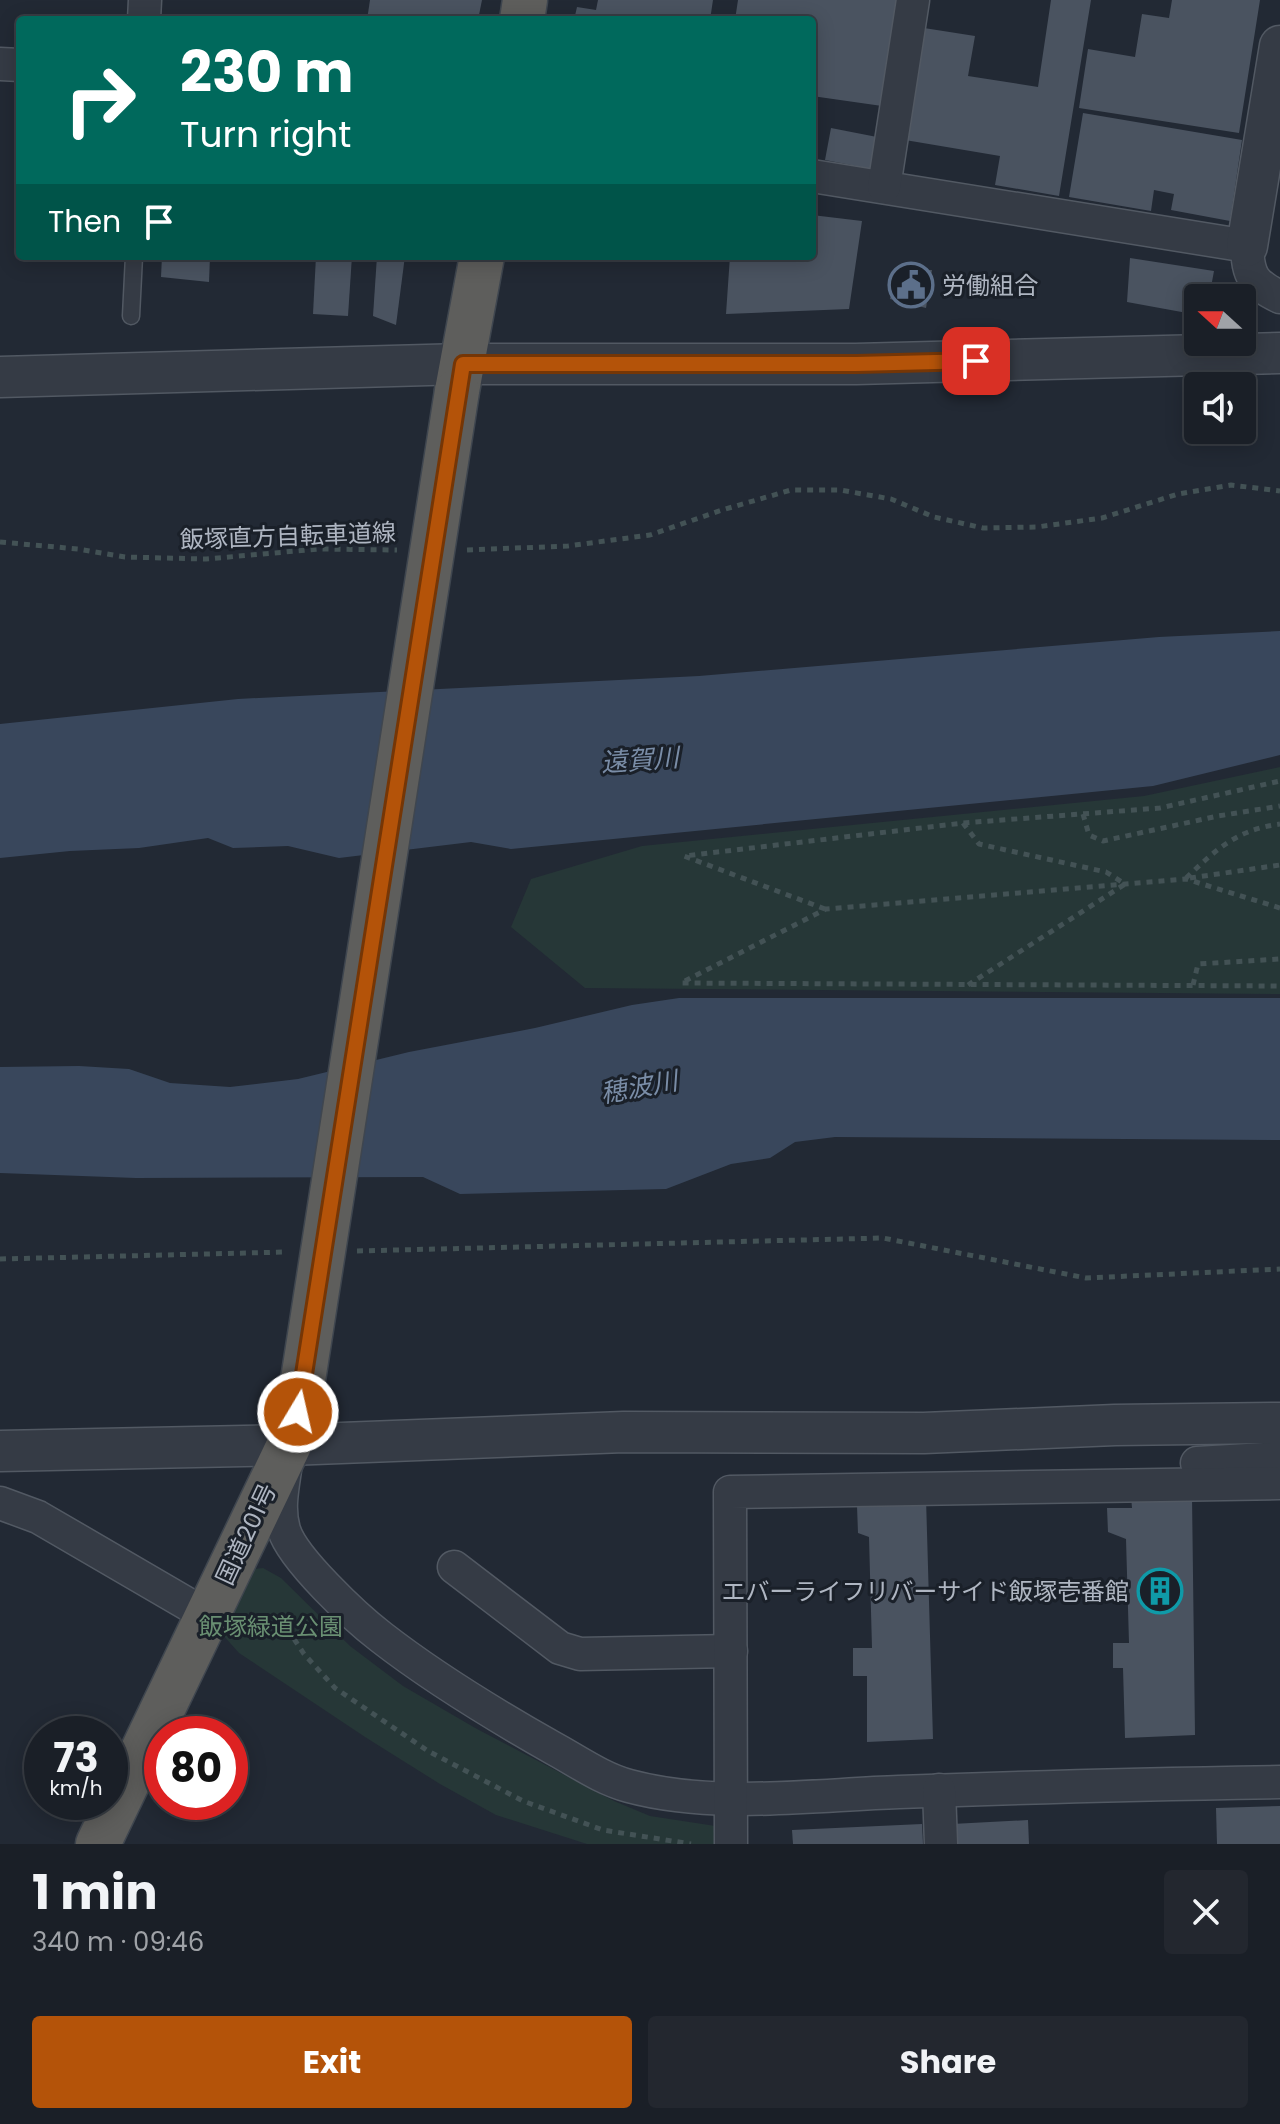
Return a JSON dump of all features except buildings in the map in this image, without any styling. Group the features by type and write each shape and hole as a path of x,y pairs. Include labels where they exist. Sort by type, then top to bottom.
{"highway":[{"name":"国道201号","path":"98,1844 208,1616 293,1428 481,260"}],"street":[{"path":"884,187 913,0"},
{"path":"1280,46 1247,246 1248,271 1263,289 1280,297"},
{"path":"816,177 1247,246"},
{"path":"0,377 460,378 1280,353"},
{"path":"0,1451 293,1428 924,1433 1115,1425 1280,1423"},
{"path":"293,1428 280,1501 285,1532 307,1565 357,1618 419,1666 480,1707 625,1785 675,1797 732,1798 1280,1782"},
{"path":"1113,1484 1162,1465 1280,1458"},
{"path":"731,1844 730,1492 1280,1483"},
{"path":"0,1503 38,1517 208,1616"},
{"path":"454,1567 560,1648 580,1654 731,1651"},
{"path":"939,1790 941,1844"}],"lane":[{"path":"131,316 134,260"}],"path":[{"path":"453,550 568,546 650,535 791,490 840,490 891,499 934,517 983,528 1037,527 1102,518 1178,494 1231,485 1280,491"},
{"name":"飯塚直方自転車道線","path":"0,542 125,557 179,559 319,549 409,550"},
{"path":"826,909 684,856 963,823 1160,808 1280,781"},
{"path":"1083,814 1089,835 1103,841 1280,806"},
{"path":"963,823 979,844 1106,872 1125,884"},
{"path":"1186,879 1223,843 1280,824"},
{"path":"1280,865 1186,879 826,909 681,983 1280,986"},
{"path":"1186,879 1280,908"},
{"path":"967,986 1125,884"},
{"path":"1193,985 1198,964 1280,959"},
{"path":"349,1251 883,1238 1086,1278 1280,1269"},
{"path":"0,1259 301,1252"},
{"path":"281,1619 304,1654 335,1688 428,1751 523,1801 603,1830 691,1844"}],"green space":[{"path":"1280,767 1280,994 585,988 511,927 531,879 642,846 1144,796"},
{"name":"飯塚緑道公園","path":"263,1568 281,1578 350,1646 403,1686 614,1801 650,1816 722,1827 719,1844 587,1844 496,1815 440,1784 239,1653 222,1634 248,1576 254,1569"}],"water":[{"name":"遠賀川","path":"1280,631 1280,755 1153,786 511,849 471,842 339,858 288,846 233,848 208,838 139,848 0,858 0,724 238,699 699,676 1159,637"},
{"name":"穂波川","path":"679,998 1280,998 1280,1140 835,1137 795,1142 770,1158 731,1164 666,1189 460,1194 423,1177 136,1178 0,1173 0,1067 129,1069 170,1083 230,1087 298,1079 409,1052"}],"place":[{"name":"労働組合","path":"911,285"},
{"name":"エバーライフリバーサイド飯塚壱番館","path":"1160,1591"}],"route":[{"path":"298,1412 463,364 976,361"}]}
